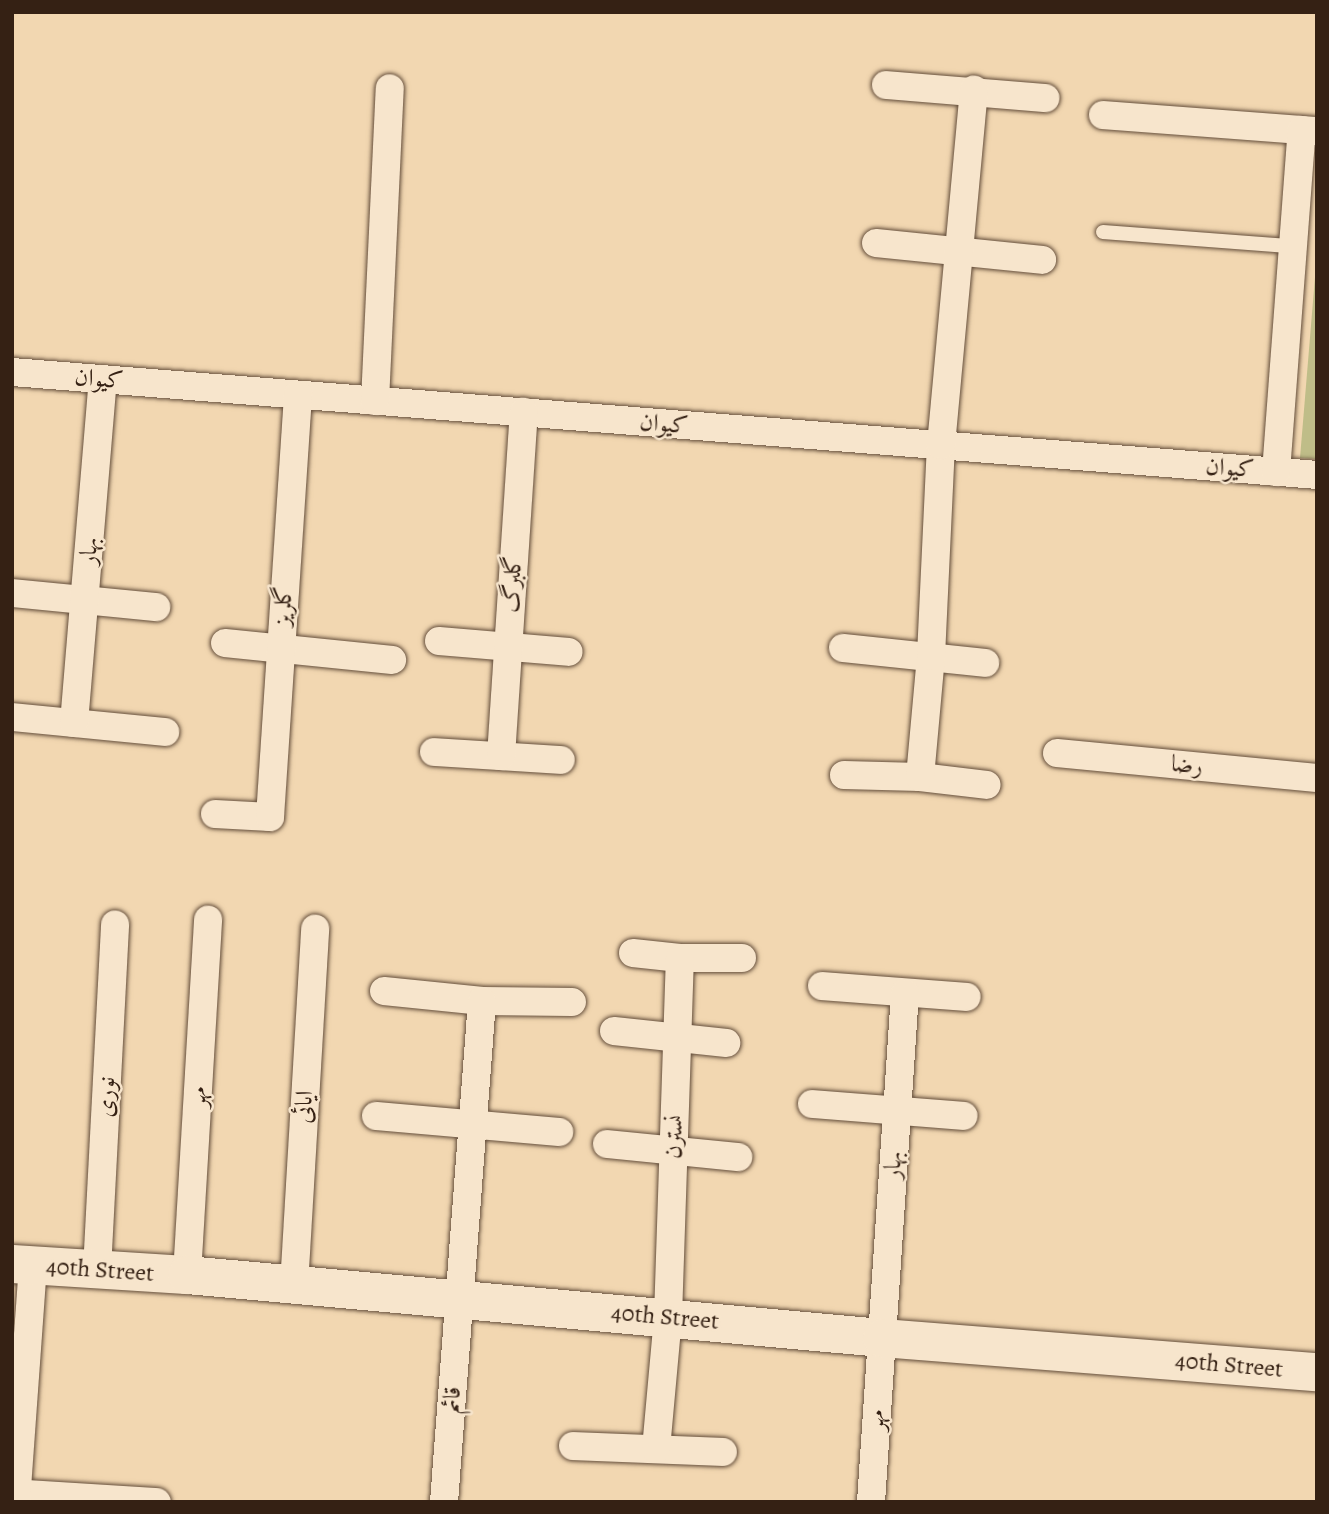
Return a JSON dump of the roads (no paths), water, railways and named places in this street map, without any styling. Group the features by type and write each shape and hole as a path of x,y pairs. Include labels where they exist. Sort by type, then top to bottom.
{"street":[{"path":"886,85 974,90 1045,98"},
{"path":"375,401 390,88"},
{"path":"920,777 931,656 941,445 974,90"},
{"path":"1103,115 1309,130 1292,246 1276,472"},
{"path":"876,243 1042,260"},
{"name":"کیوان","path":"12,372 1317,475"},
{"name":"بهار","path":"74,723 103,379"},
{"name":"گلریز","path":"215,814 270,817 298,395"},
{"name":"گلبرگ","path":"501,756 524,412"},
{"path":"12,593 156,607"},
{"path":"439,641 569,652"},
{"path":"225,643 392,660"},
{"path":"844,648 985,663"},
{"path":"12,717 165,732"},
{"path":"434,752 561,760"},
{"name":"رضا","path":"1057,753 1317,778"},
{"path":"844,775 920,777 986,785"},
{"name":"مهر","path":"187,1275 208,920"},
{"name":"نوری","path":"97,1270 115,924"},
{"name":"ایائی","path":"294,1286 315,929"},
{"path":"633,953 680,958 742,958"},
{"name":"نسترن","path":"656,1449 668,1317 680,958"},
{"path":"822,986 967,997"},
{"path":"384,991 482,1001 572,1002"},
{"name":"بهار","path":"882,1338 905,993"},
{"name":"قائم","path":"444,1502 482,1001"},
{"path":"614,1031 726,1044"},
{"path":"812,1104 897,1108 964,1116"},
{"path":"376,1116 559,1132"},
{"path":"607,1144 738,1157"},
{"path":"23,1264 15,1496 157,1502"},
{"name":"40th Street","path":"23,1264 187,1275 882,1338 1317,1372"},
{"name":"مهر","path":"871,1502 882,1338"},
{"path":"573,1446 723,1452"}],"lane":[{"path":"1103,232 1292,246"}]}
